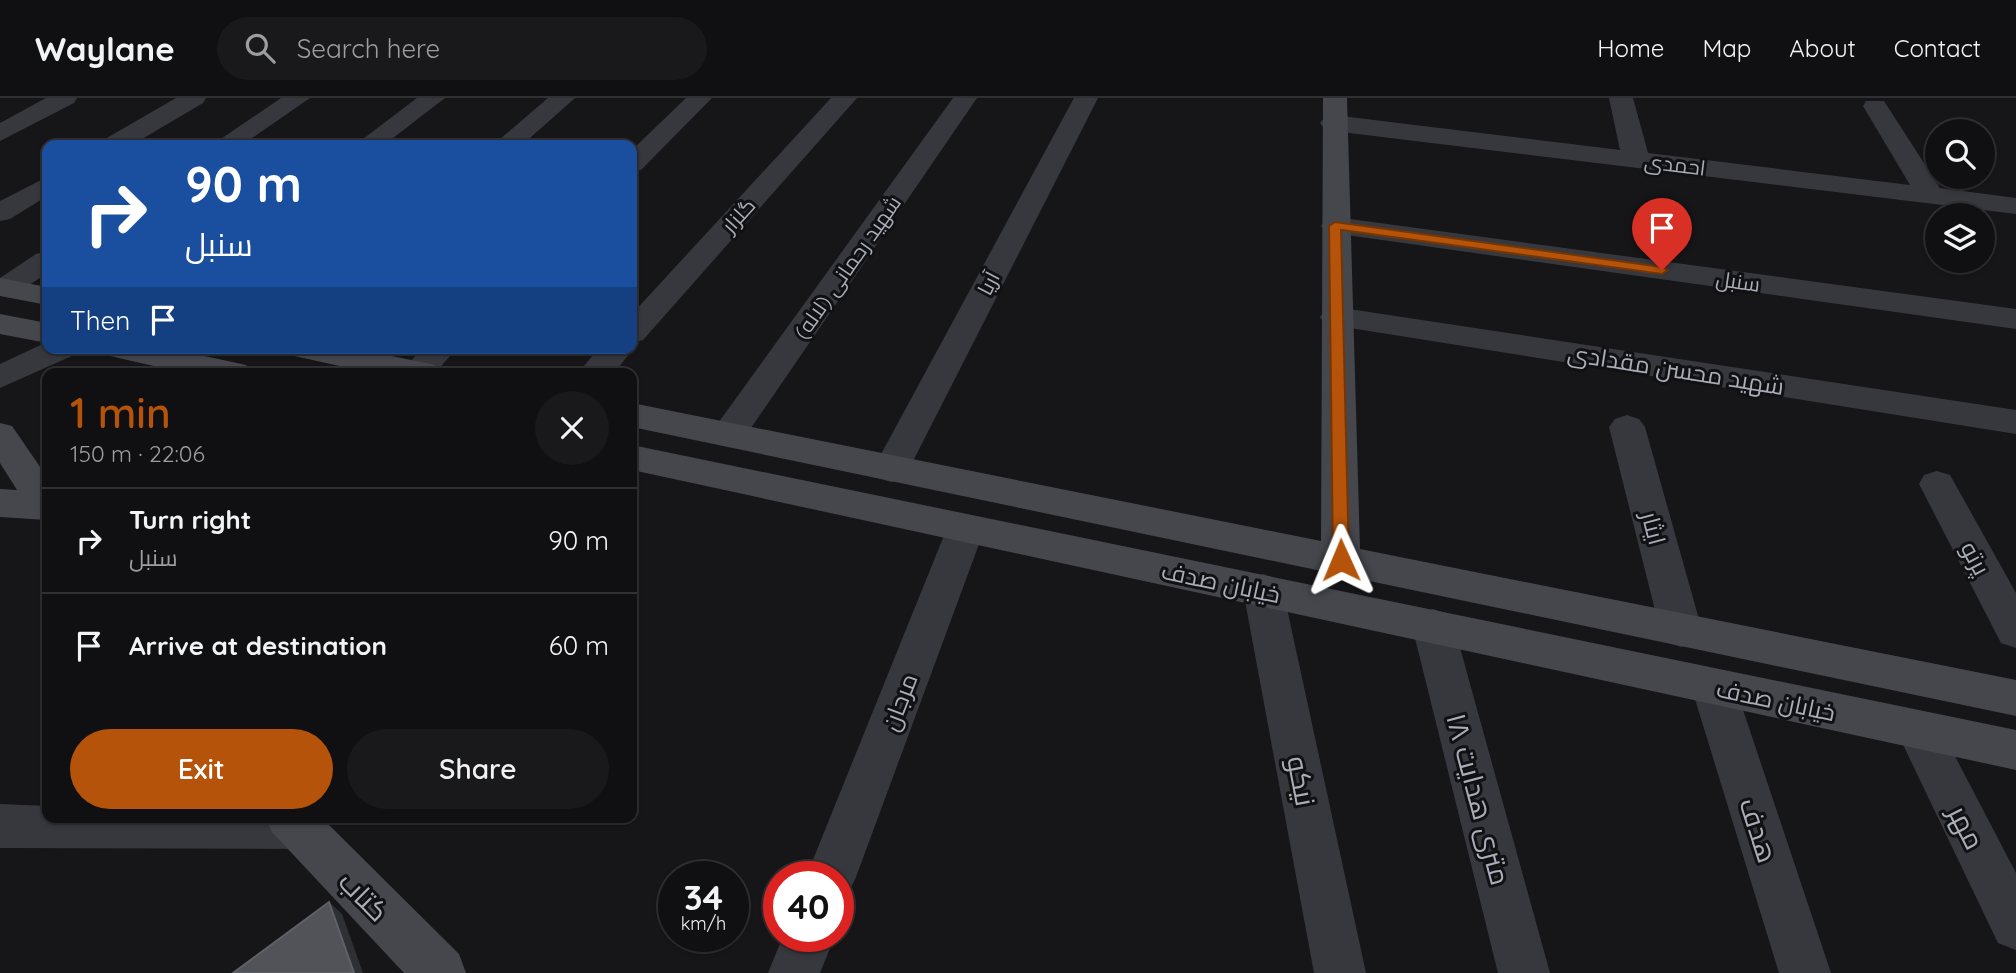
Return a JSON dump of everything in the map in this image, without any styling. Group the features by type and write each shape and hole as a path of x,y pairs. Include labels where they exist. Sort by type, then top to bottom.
{"main road":[{"path":"1334,110 1341,560"},
{"path":"3,287 42,295"},
{"path":"0,324 42,333"},
{"path":"146,354 210,368"},
{"path":"332,354 400,368"},
{"name":"خیابان صدف","path":"637,416 2016,698"},
{"path":"0,435 42,498"},
{"name":"خیابان صدف","path":"637,458 2016,750"},
{"path":"0,503 42,506"},
{"name":"کتاب","path":"299,823 440,973"}],"street":[{"path":"0,133 65,98"},
{"path":"123,140 194,98"},
{"path":"233,140 298,98"},
{"path":"376,140 433,98"},
{"path":"512,140 563,98"},
{"path":"637,159 699,98"},
{"name":"گلزار","path":"637,327 845,98"},
{"name":"شهید رحمانی (لاله)","path":"728,435 965,98"},
{"name":"آریا","path":"891,468 1086,98"},
{"path":"1620,98 1636,160"},
{"path":"1874,106 1930,195"},
{"name":"احمدی","path":"1334,110 1636,160 2016,206"},
{"path":"0,118 27,118"},
{"path":"0,213 42,188"},
{"name":"سنبل","path":"1335,226 2016,319"},
{"path":"3,287 42,263"},
{"name":"شهید محسن مقدادی","path":"1336,317 2016,422"},
{"path":"0,377 49,354"},
{"path":"424,368 436,354"},
{"path":"600,368 612,354"},
{"name":"ایثار","path":"1627,426 1681,630"},
{"name":"پرتو","path":"1937,484 2016,631"},
{"name":"مرجان","path":"837,861 966,528"},
{"name":"نیکو","path":"1263,590 1340,973"},
{"name":"۱۸ متری هدایت","path":"1433,626 1524,973"},
{"name":"هدف","path":"1713,686 1805,973"},
{"name":"مهر","path":"1918,730 2016,925"},
{"path":"0,826 51,828 204,823"},
{"path":"794,973 802,952"}],"building":[{"path":"329,902 354,973 233,973"}],"route":[{"path":"1341,560 1335,226 1662,270"}]}
